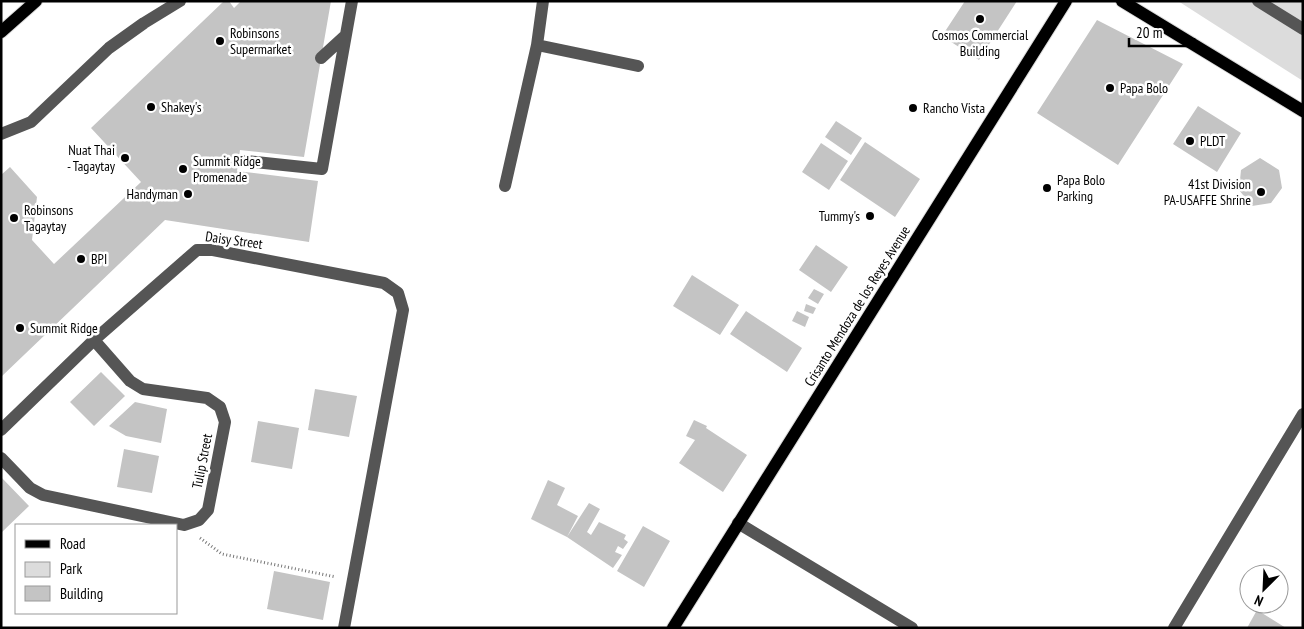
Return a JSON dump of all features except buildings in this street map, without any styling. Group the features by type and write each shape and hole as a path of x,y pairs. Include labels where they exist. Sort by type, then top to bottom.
{"main road":[{"path":"1,32 36,1"},
{"name":"Crisanto Mendoza de los Reyes Avenue","path":"673,628 1066,1"},
{"path":"1122,1 1303,111"}],"street":[{"path":"1,134 31,122 109,48 144,23 180,1"},
{"path":"246,161 322,169 352,1"},
{"path":"505,186 537,45 543,1"},
{"path":"1258,1 1303,29"},
{"path":"321,58 345,36"},
{"path":"537,45 638,66"},
{"name":"Daisy Street","path":"94,340 197,250 213,250 384,283 398,293 403,310 353,581"},
{"path":"1,430 94,340"},
{"name":"Tulip Street","path":"94,340 130,380 143,389 207,398 220,407 225,422 208,510 199,520 184,525"},
{"path":"1174,628 1302,418"},
{"path":"1,458 30,488 43,495 184,525"},
{"path":"738,523 912,628"},
{"path":"344,628 353,581"}],"path":[{"path":"184,525 222,554 353,581"}],"green space":[{"path":"1178,1 1303,1 1303,81"}],"place":[{"name":"Cosmos Commercial Building","path":"980,19"},
{"name":"Robinsons Supermarket","path":"220,41"},
{"name":"Papa Bolo","path":"1110,88"},
{"name":"Shakey's","path":"151,107"},
{"name":"Rancho Vista","path":"913,108"},
{"name":"PLDT","path":"1190,141"},
{"name":"Nuat Thai - Tagaytay","path":"125,158"},
{"name":"Summit Ridge Promenade","path":"183,169"},
{"name":"Papa Bolo Parking","path":"1047,188"},
{"name":"41st Division PA-USAFFE Shrine","path":"1261,192"},
{"name":"Handyman","path":"188,194"},
{"name":"Tummy's","path":"870,216"},
{"name":"Robinsons Tagaytay","path":"14,218"},
{"name":"BPI","path":"81,259"},
{"name":"Summit Ridge","path":"20,328"}]}
